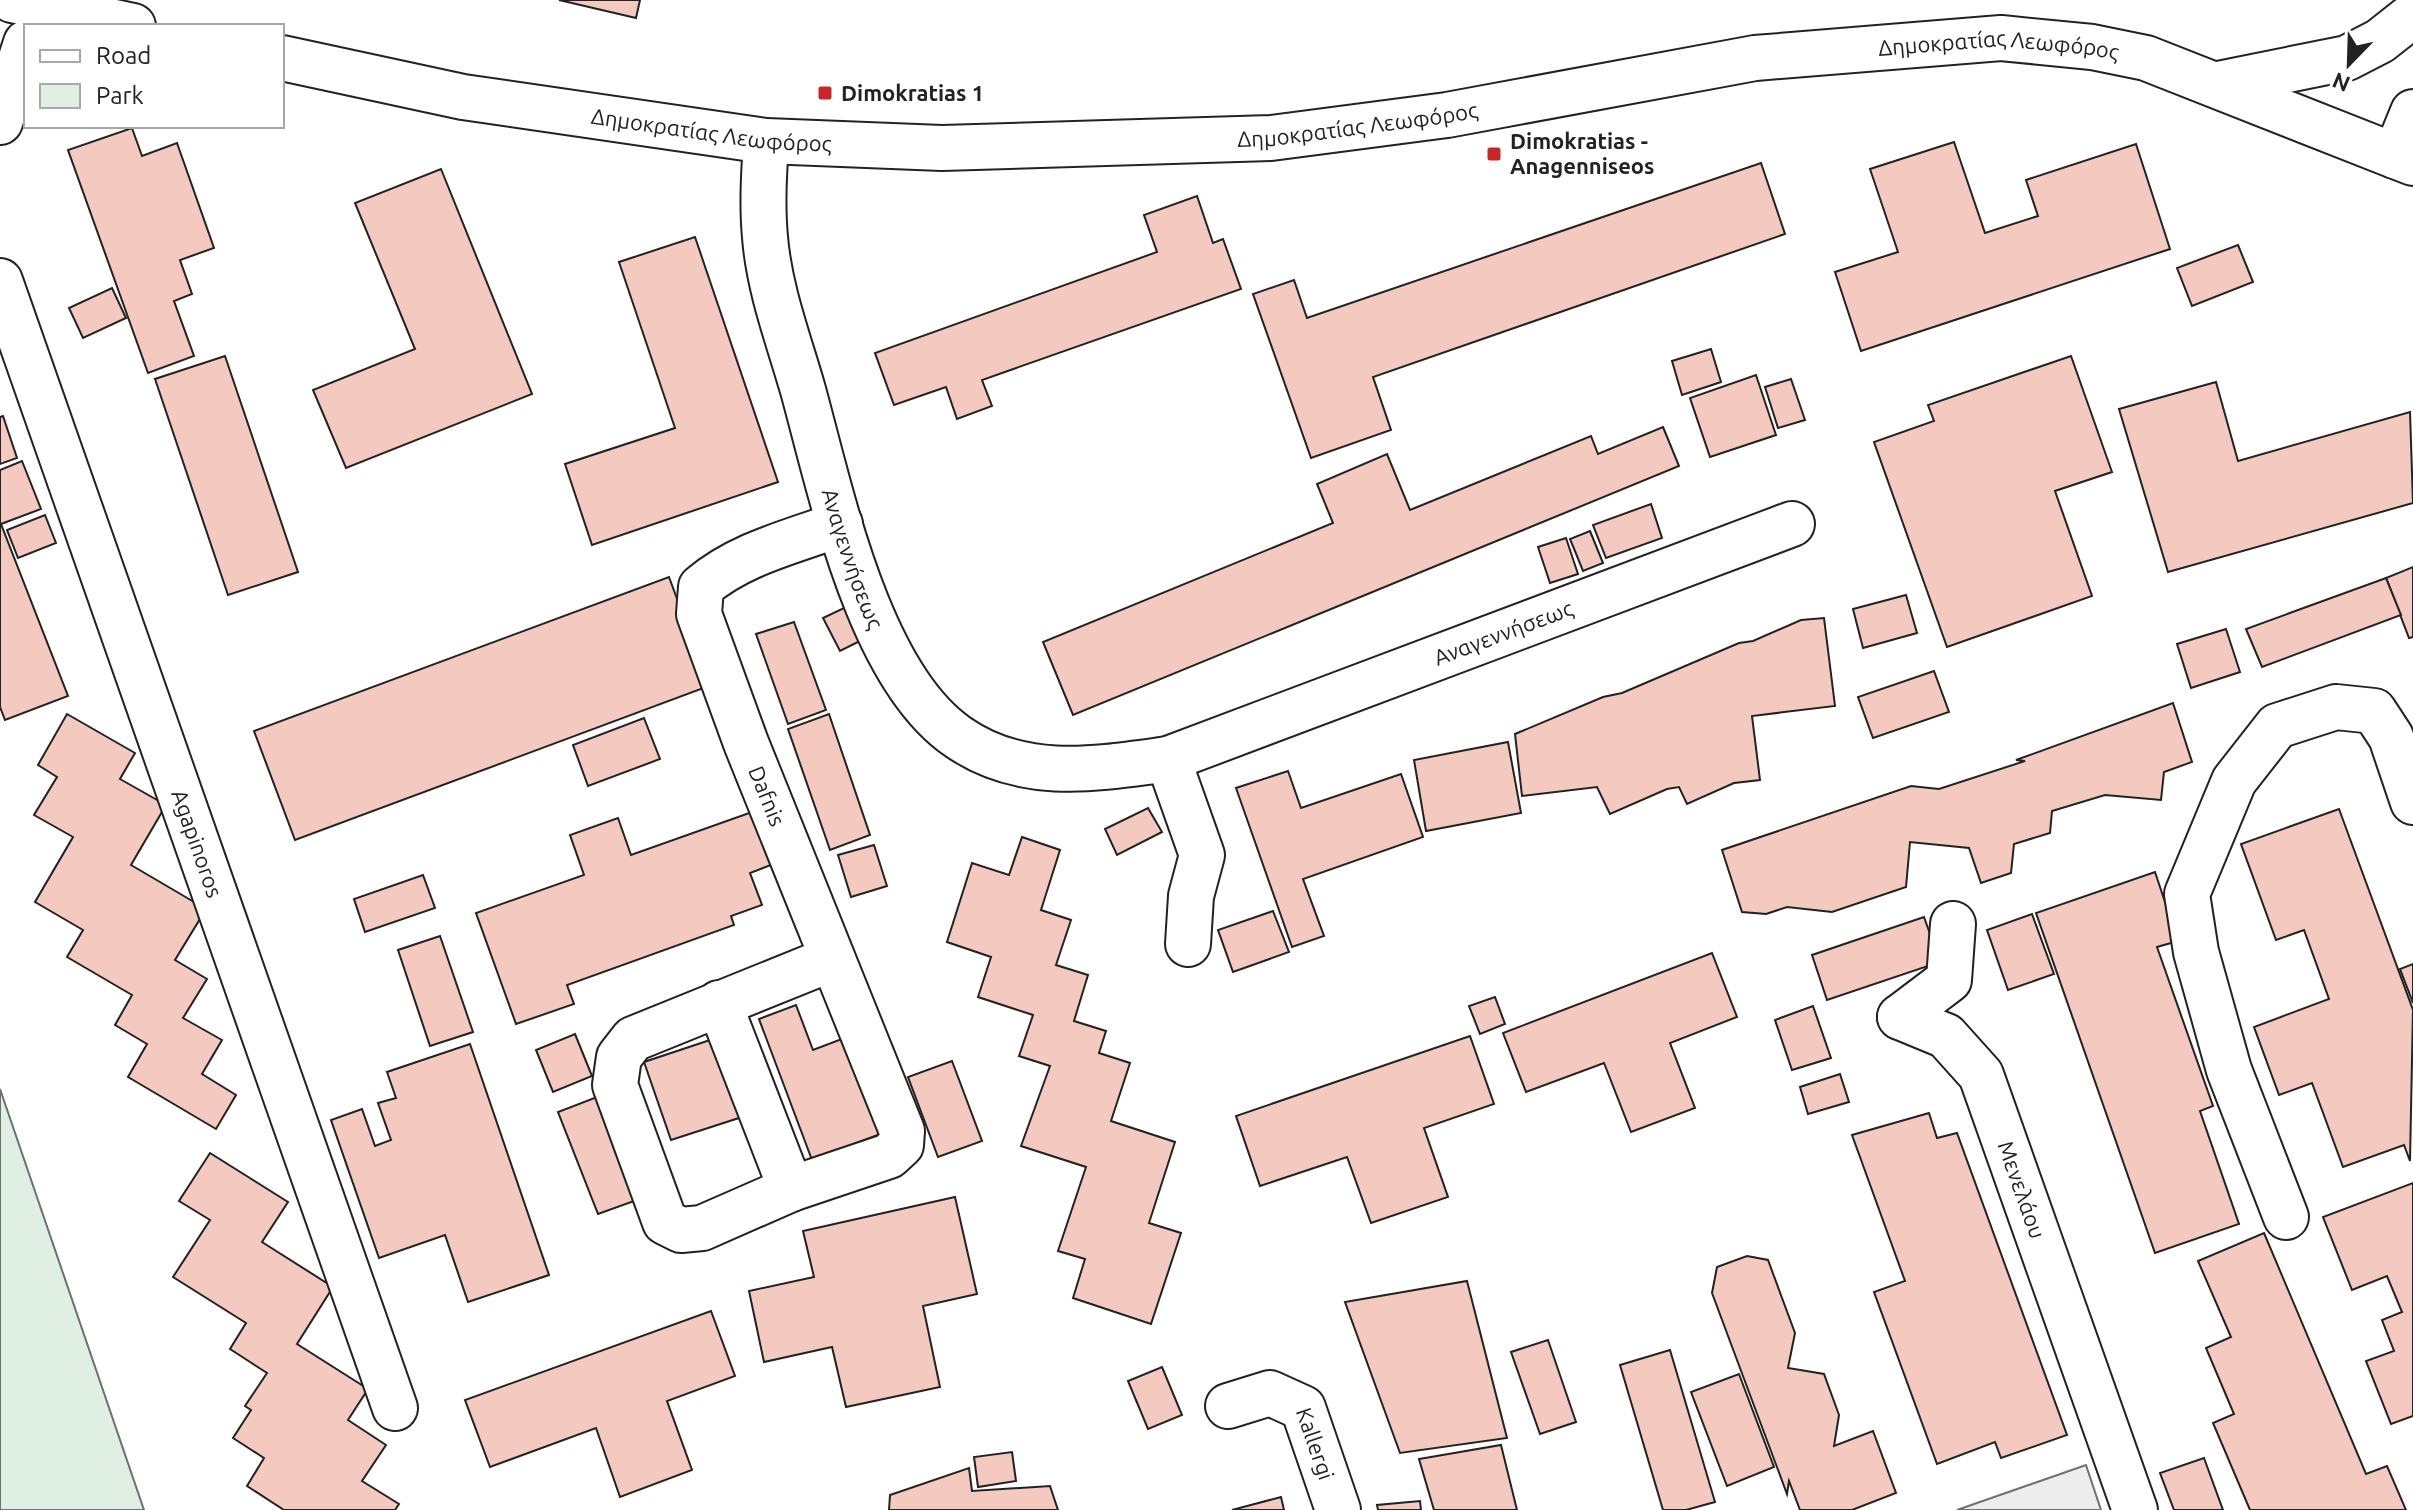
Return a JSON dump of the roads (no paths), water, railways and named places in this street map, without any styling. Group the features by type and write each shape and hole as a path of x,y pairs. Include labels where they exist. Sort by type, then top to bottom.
{"street":[{"path":"2218,84 2347,58 2380,41 2413,15"},
{"path":"27,19 103,24"},
{"path":"0,122 24,30"},
{"name":"Δημοκρατίας Λεωφόρος","path":"284,58 463,97 766,141 942,148 1271,138 1447,115 1755,58 2001,38 2092,47 2146,58 2404,160"},
{"path":"2404,160 2413,112"},
{"name":"Αναγεννήσεως","path":"766,141 765,239 776,292 840,524 880,632 914,696 958,738 1015,765 1075,772 1168,759 1792,524"},
{"name":"Agapinoros","path":"0,281 395,1408"},
{"name":"Dafnis","path":"791,1189 889,1156 901,1145 902,1131 831,959 699,614 701,587 719,572 756,553 840,524"},
{"path":"2286,1217 2229,1070 2196,952 2187,894 2234,781 2277,726 2336,707 2374,711 2391,737 2413,802"},
{"path":"1168,759 1202,855 1191,896 1188,944"},
{"name":"Μενελάου","path":"1953,924 1949,980 1900,1017 1946,1036 1981,1075 2135,1510"},
{"path":"719,1003 791,1189 702,1228 681,1230 665,1222 615,1085 619,1057 633,1039 719,1003 831,959"},
{"name":"Kallergi","path":"1228,1406 1270,1393 1303,1408 1338,1510"}],"place":[{"name":"Dimokratias 1","path":"825,93"},
{"name":"Dimokratias - Anagenniseos","path":"1494,154"}]}
